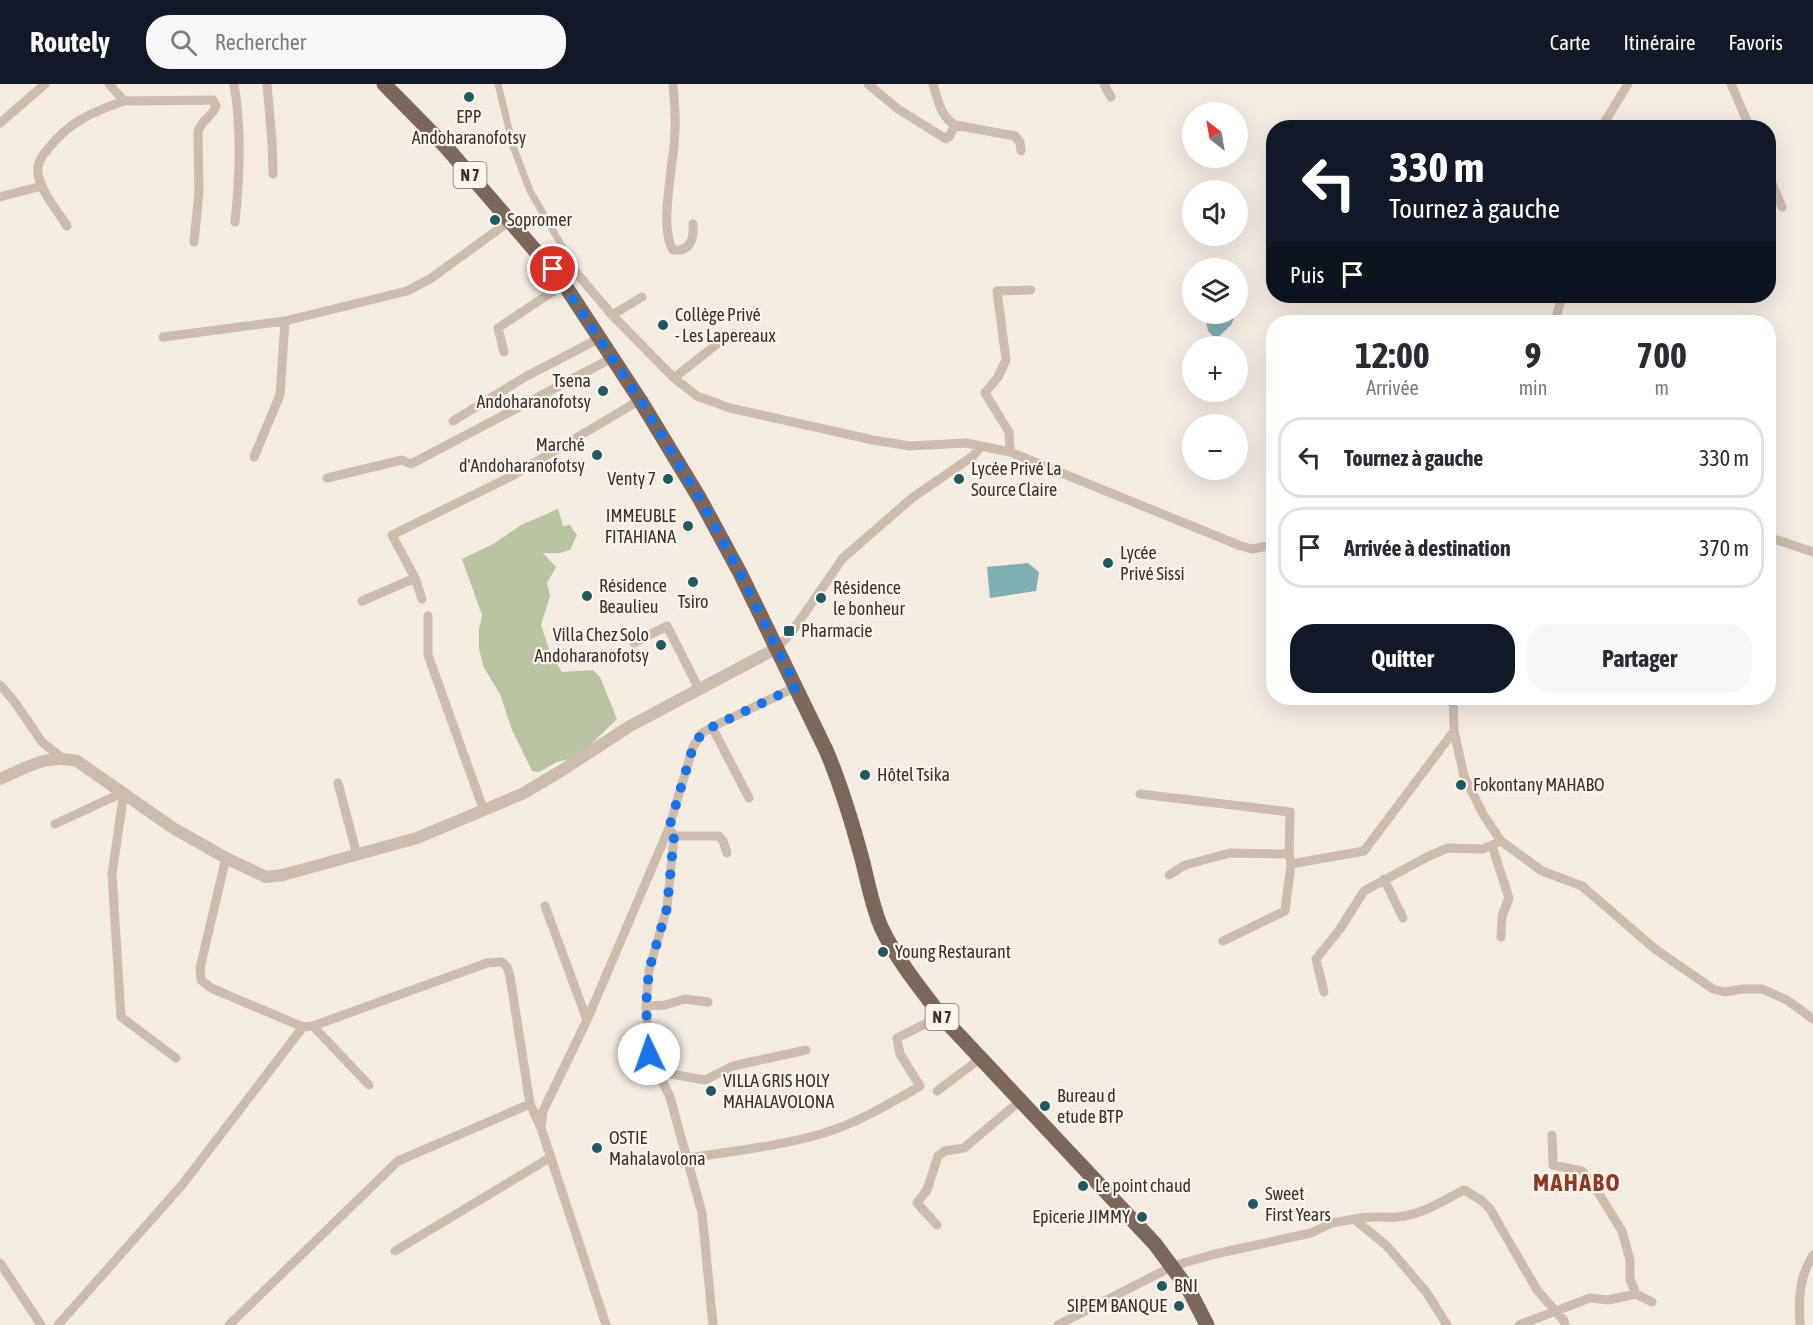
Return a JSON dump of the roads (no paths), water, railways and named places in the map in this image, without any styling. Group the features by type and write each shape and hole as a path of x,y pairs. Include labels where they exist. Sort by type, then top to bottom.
{"main road":[{"name":"N 7","path":"384,84 446,147 553,269 640,400 700,499 777,648 835,772 875,912 882,928 915,981 941,1016 1155,1244 1189,1290 1207,1325"}],"street":[{"path":"0,123 45,84"},
{"path":"109,84 124,101"},
{"path":"234,84 238,106 239,140 239,183 235,222"},
{"path":"267,84 273,174"},
{"path":"498,84 513,146 530,191 580,277 612,315 674,378 697,396 730,408 873,440 910,446 966,443 1010,452 1241,546 1252,549 1266,546"},
{"path":"673,84 675,130 667,199 668,239 673,250 680,251 688,248 692,241 693,224"},
{"path":"868,84 898,109 946,139 955,124"},
{"path":"933,84 946,120 955,124 1015,136 1020,142 1022,151"},
{"path":"1104,84 1111,97"},
{"path":"1606,120 1628,84"},
{"path":"1731,84 1747,120"},
{"path":"67,226 42,186 37,171 40,158 62,132 98,110 124,101 213,100 216,106 214,112 201,124 198,132 199,192 194,242"},
{"path":"0,197 42,186"},
{"path":"1776,193 1782,207"},
{"path":"163,337 285,321 407,291 430,279 510,221"},
{"path":"553,269 580,277"},
{"path":"504,352 498,328 564,284"},
{"path":"1010,452 1009,432 986,393 998,377 1006,360 997,291 1031,290"},
{"path":"612,315 642,297"},
{"path":"254,457 280,395 285,321"},
{"path":"453,421 525,376 600,338"},
{"path":"674,378 717,344"},
{"path":"327,478 402,460 411,464 612,358"},
{"path":"422,598 415,578 392,535 512,476 640,400"},
{"path":"0,779 48,759 61,757 77,761 172,828 266,877 300,871 417,838 522,794 630,726 777,648 791,633 843,558 912,498 973,456 981,446"},
{"path":"1776,540 1813,552"},
{"path":"362,601 415,578"},
{"path":"428,616 428,655 484,811"},
{"path":"634,643 667,626 699,689"},
{"path":"0,684 42,742 61,757"},
{"path":"541,1128 543,1111 587,1020 671,832 693,747 702,733 712,727 796,687"},
{"path":"1453,705 1454,731 1464,776 1497,844 1509,898 1502,915 1501,937"},
{"path":"712,727 749,798"},
{"path":"1291,864 1364,851 1454,731"},
{"path":"338,783 357,855"},
{"path":"55,824 124,792"},
{"path":"124,792 112,874 121,1017 176,1059"},
{"path":"1140,794 1290,812 1289,854 1291,864 1285,911 1223,941"},
{"path":"671,832 719,836 727,853"},
{"path":"671,832 667,908 649,970 646,1006 649,1054 660,1072 670,1097 702,1213 713,1325"},
{"path":"1324,992 1316,959 1340,930 1364,891 1429,856 1449,848 1484,849 1497,844"},
{"path":"1497,844 1542,871 1582,886 1655,949 1713,989 1725,992 1762,989 1787,1000 1813,1019"},
{"path":"1169,875 1185,865 1230,853 1289,854"},
{"path":"226,858 200,968 201,980 211,988 308,1027 369,1085"},
{"path":"1384,879 1403,918"},
{"path":"544,906 587,1020"},
{"path":"58,1325 182,1185 308,1027 487,963 502,962 507,967 510,976 530,1104 551,1157 606,1325"},
{"path":"646,1006 665,1005 685,999 708,1002"},
{"path":"688,1158 777,1144 825,1132 878,1111 920,1086 900,1054 897,1038 941,1016"},
{"path":"660,1072 705,1080 733,1066 806,1050"},
{"path":"937,1091 981,1058"},
{"path":"937,1225 917,1203 927,1190 938,1156 945,1151 964,1148 1022,1100"},
{"path":"229,1325 398,1161 530,1104"},
{"path":"1552,1136 1553,1165 1582,1171 1622,1231 1630,1260 1630,1279 1636,1294"},
{"path":"395,1251 551,1157"},
{"path":"1058,1325 1173,1266 1215,1254 1311,1233 1332,1223 1362,1217 1397,1217 1421,1213 1464,1190 1481,1200 1490,1209 1537,1290 1565,1325"},
{"path":"1354,1219 1387,1246 1427,1293 1447,1325"},
{"path":"1800,1325 1800,1285 1813,1255"},
{"path":"0,1263 5,1278 40,1325"},
{"path":"1519,1325 1590,1298 1608,1300 1636,1294 1652,1302"}],"water":[{"path":"1207,324 1231,324 1219,336 1213,336 1208,331"},
{"path":"1028,563 1039,572 1036,591 990,598 987,567"}],"place":[{"name":"EPP Andoharanofotsy","path":"469,97"},
{"name":"Sopromer","path":"495,220"},
{"name":"Collège Privé - Les Lapereaux","path":"663,325"},
{"name":"Tsena Andoharanofotsy","path":"603,391"},
{"name":"Marché d'Andoharanofotsy","path":"597,455"},
{"name":"Venty 7","path":"668,479"},
{"name":"Lycée Privé La Source Claire","path":"959,479"},
{"name":"IMMEUBLE FITAHIANA","path":"688,526"},
{"name":"Lycée Privé Sissi","path":"1108,563"},
{"name":"Tsiro","path":"693,582"},
{"name":"Résidence Beaulieu","path":"587,596"},
{"name":"Résidence le bonheur","path":"821,598"},
{"name":"Pharmacie","path":"789,631"},
{"name":"Villa Chez Solo Andoharanofotsy","path":"661,645"},
{"name":"Hôtel Tsika","path":"865,775"},
{"name":"Fokontany MAHABO","path":"1461,785"},
{"name":"Young Restaurant","path":"883,952"},
{"name":"VILLA GRIS HOLY MAHALAVOLONA","path":"711,1091"},
{"name":"Bureau d etude BTP","path":"1045,1106"},
{"name":"OSTIE Mahalavolona","path":"597,1148"},
{"name":"Le point chaud","path":"1083,1186"},
{"name":"Sweet First Years","path":"1253,1204"},
{"name":"Epicerie JIMMY","path":"1142,1217"},
{"name":"BNI","path":"1162,1286"},
{"name":"SIPEM BANQUE","path":"1179,1306"}],"district":[{"name":"MAHABO","path":"1577,1183"}]}
